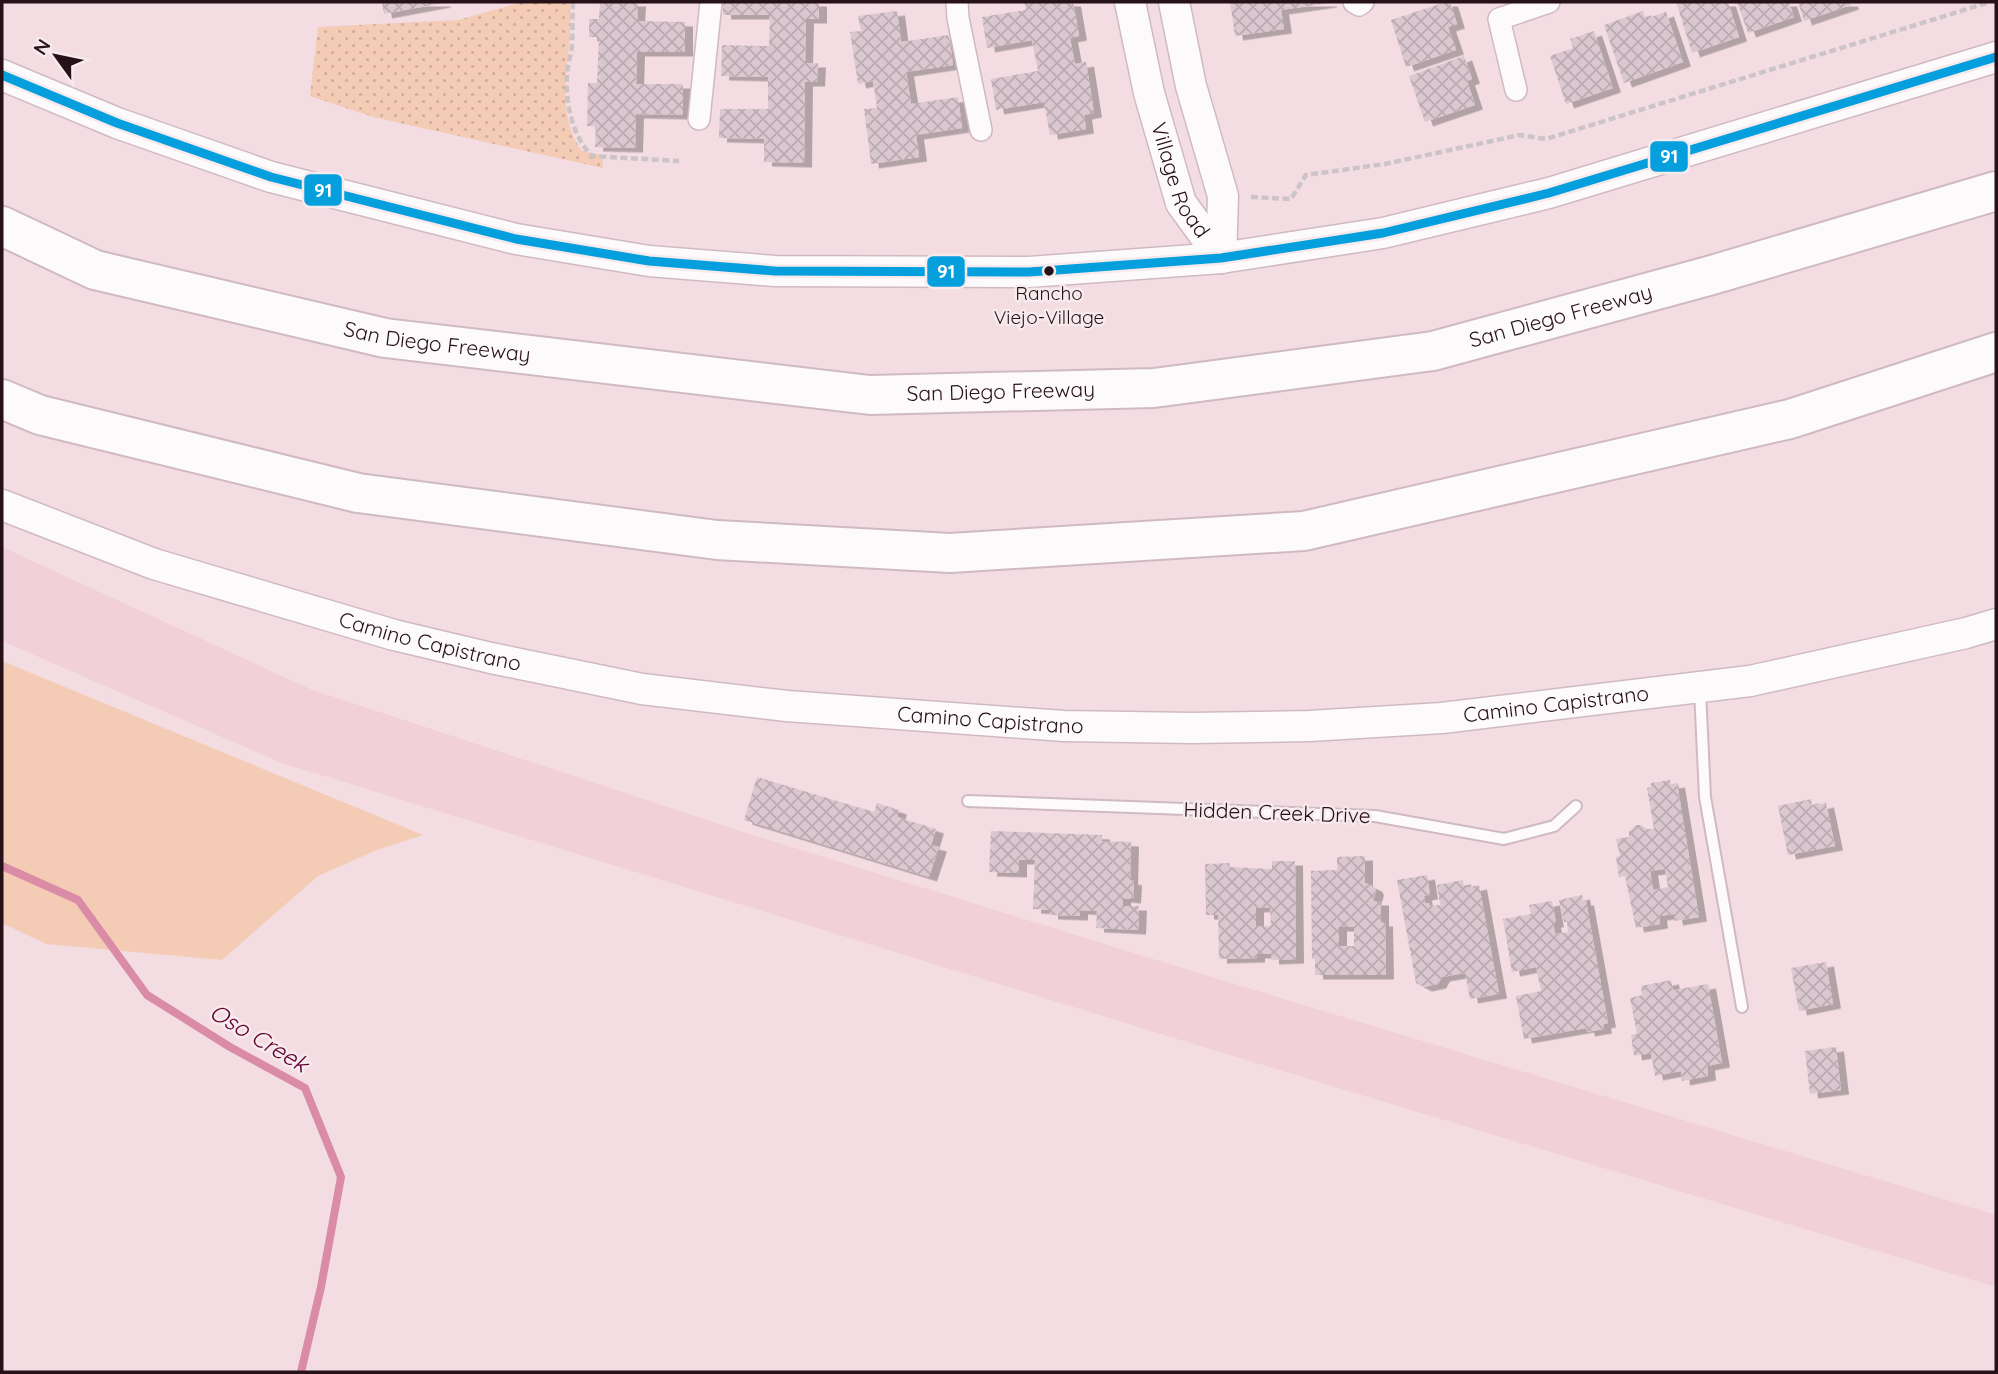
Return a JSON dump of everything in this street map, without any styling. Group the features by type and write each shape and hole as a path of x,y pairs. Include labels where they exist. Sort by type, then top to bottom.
{"highway":[{"name":"San Diego Freeway","path":"2,226 95,270 385,338 870,396 1154,388 1433,351 1712,275 1996,191"},
{"path":"2,399 40,415 358,493 717,540 950,553 1304,531 1790,419 1996,352"}],"street":[{"path":"699,119 711,2"},
{"path":"957,2 981,130"},
{"name":"Village Road","path":"1130,2 1149,93 1181,203 1221,258"},
{"name":"Village Road","path":"1174,2 1191,86 1223,196 1221,258"},
{"path":"1354,2 1359,5 1363,2"},
{"path":"1516,90 1499,19 1549,2"},
{"path":"2,75 117,122 271,177 516,239 649,261 775,271 1029,272 1221,258 1383,233 1549,192 1996,57"},
{"name":"Camino Capistrano","path":"2,505 154,564 394,635 642,689 787,706 1064,726 1309,726 1442,718 1750,681 1996,624"}],"lane":[{"path":"1700,687 1705,797 1742,1007"},
{"name":"Hidden Creek Drive","path":"968,801 1375,816 1504,839 1553,826 1576,806"}],"path":[{"path":"573,2 568,92 571,116 584,148 592,156 679,161"},
{"path":"1223,196 1291,199 1306,175 1385,164 1520,135 1546,139 1990,2"}],"shaded area":[{"path":"522,2 570,2 567,114 575,140 582,151 602,155 603,168 373,117 310,96 318,27 458,20"},
{"path":"2,547 310,689 737,830 1996,1215 1996,1287 1187,1042 282,763 2,641"},
{"path":"2,661 423,835 377,850 318,876 222,960 46,944 2,923"}],"building":[{"path":"382,2 443,2 443,3 384,14"},
{"path":"600,2 638,2 637,21 685,22 685,52 637,52 636,84 683,84 683,115 636,114 635,148 595,147 596,126 587,126 588,83 597,83 599,37 589,37 589,19 599,19"},
{"path":"723,2 819,2 819,19 806,19 805,63 818,63 817,82 805,82 804,163 764,162 764,139 719,138 720,109 768,109 768,77 721,76 722,45 769,46 770,15 723,15"},
{"path":"1024,2 1073,2 1079,36 1070,38 1075,64 1086,62 1094,113 1084,115 1086,129 1050,135 1044,102 996,110 991,79 1038,71 1032,40 987,48 982,17 1026,10"},
{"path":"1230,2 1329,3 1281,10 1284,29 1235,36"},
{"path":"1450,2 1457,24 1448,27 1456,50 1406,67 1391,20"},
{"path":"1676,2 1728,2 1739,37 1692,53"},
{"path":"1737,2 1789,2 1794,17 1748,33"},
{"path":"1798,2 1850,2 1851,5 1804,21"},
{"path":"897,11 901,42 949,35 953,65 906,72 911,104 958,97 962,128 916,135 919,157 871,164 864,109 877,108 873,81 858,84 850,32 861,31 858,16"},
{"path":"1643,11 1645,19 1666,12 1683,62 1624,83 1604,25"},
{"path":"1594,31 1613,88 1566,104 1550,56 1573,48 1570,39"},
{"path":"1464,56 1472,79 1467,81 1475,105 1425,122 1409,76"},
{"path":"757,777 874,812 877,803 899,810 897,817 936,829 931,845 939,847 929,877 744,820"},
{"path":"1670,780 1671,784 1677,783 1699,917 1675,921 1674,914 1659,916 1660,924 1636,928 1625,876 1619,877 1616,857 1620,856 1616,839 1629,837 1629,832 1636,825 1654,829 1647,788 1651,787 1651,783","holes":["1665,869 1668,887 1653,890 1650,871"]},
{"path":"1811,799 1812,806 1826,803 1835,846 1788,855 1778,806"},
{"path":"991,831 1102,835 1102,841 1131,842 1130,880 1134,881 1133,899 1123,898 1123,906 1139,906 1138,930 1096,928 1097,911 1080,910 1080,916 1050,915 1050,910 1033,909 1035,860 1019,860 1019,873 989,872"},
{"path":"1365,856 1365,883 1374,887 1376,891 1373,901 1381,901 1381,922 1385,922 1386,975 1315,975 1315,959 1312,959 1311,871 1337,870 1337,857","holes":["1339,927 1354,927 1354,946 1339,946"]},
{"path":"1272,861 1295,861 1296,959 1271,960 1271,954 1257,954 1257,958 1219,959 1218,915 1206,915 1205,864 1229,863 1230,867 1272,869","holes":["1270,907 1271,926 1256,926 1256,908"]},
{"path":"1427,875 1430,895 1424,896 1425,903 1430,906 1440,905 1437,885 1463,880 1464,888 1479,885 1499,994 1470,999 1465,973 1442,977 1438,984 1424,987 1416,983 1397,880"},
{"path":"1582,895 1583,901 1586,901 1608,1023 1603,1024 1604,1029 1587,1032 1586,1028 1524,1039 1516,996 1541,991 1536,967 1512,972 1503,919 1531,914 1529,905 1552,901 1555,934 1568,932 1559,900"},
{"path":"1826,962 1833,1004 1799,1011 1791,968"},
{"path":"1671,980 1673,990 1708,984 1722,1063 1707,1066 1708,1076 1682,1081 1681,1071 1655,1076 1651,1053 1634,1056 1631,1035 1637,1034 1630,998 1642,995 1641,986"},
{"path":"1836,1047 1841,1090 1810,1094 1805,1051"}],"waterway":[{"name":"Oso Creek","path":"2,866 78,900 147,995 230,1047 305,1088 341,1177 321,1287 301,1372"}],"transit line":[{"name":"91","path":"2,75 117,123 271,177 516,239 649,261 775,271 1029,272 1221,258 1383,233 1549,193 1996,57"}],"place":[{"name":"Rancho Viejo-Village","path":"1049,271"}]}
